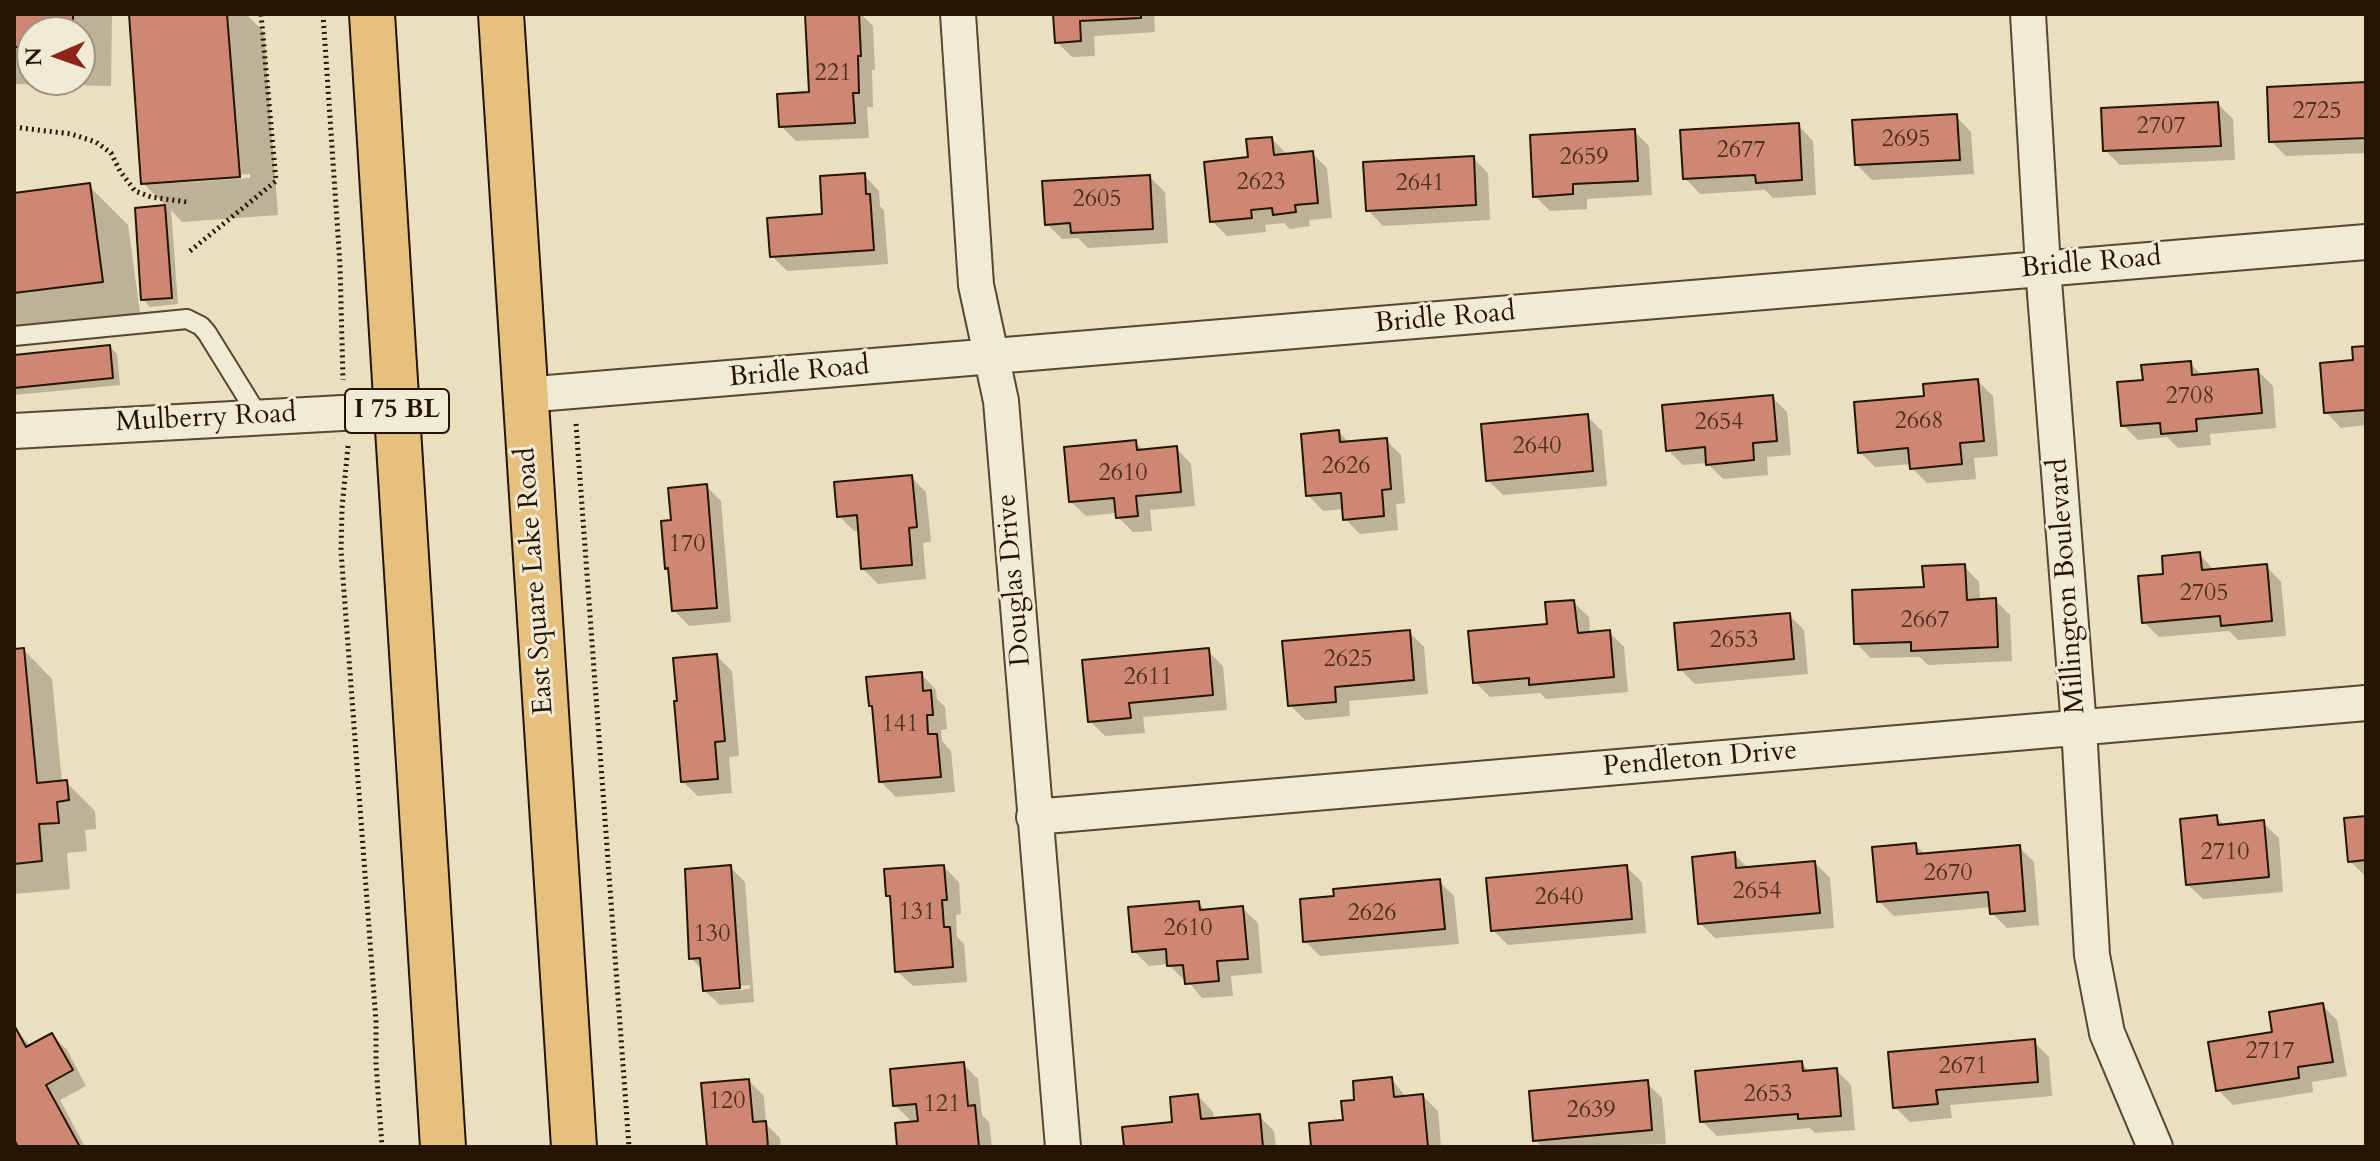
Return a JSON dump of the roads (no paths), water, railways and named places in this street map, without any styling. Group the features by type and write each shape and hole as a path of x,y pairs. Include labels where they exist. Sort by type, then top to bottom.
{"highway":[{"name":"I 75 BL","path":"372,14 443,1147"},
{"name":"East Square Lake Road","path":"501,14 574,1147"}],"street":[{"name":"Douglas Drive","path":"958,14 976,285 993,357 1002,416 1063,1147"},
{"name":"Millington Boulevard","path":"2028,14 2043,268 2079,727 2092,955 2107,1033 2155,1147"},
{"name":"Bridle Road","path":"524,395 2366,242"},
{"name":"Mulberry Road","path":"14,431 397,410"},
{"name":"Pendleton Drive","path":"1034,817 2366,703"}],"lane":[{"path":"14,336 187,319 207,333 259,417"}]}
